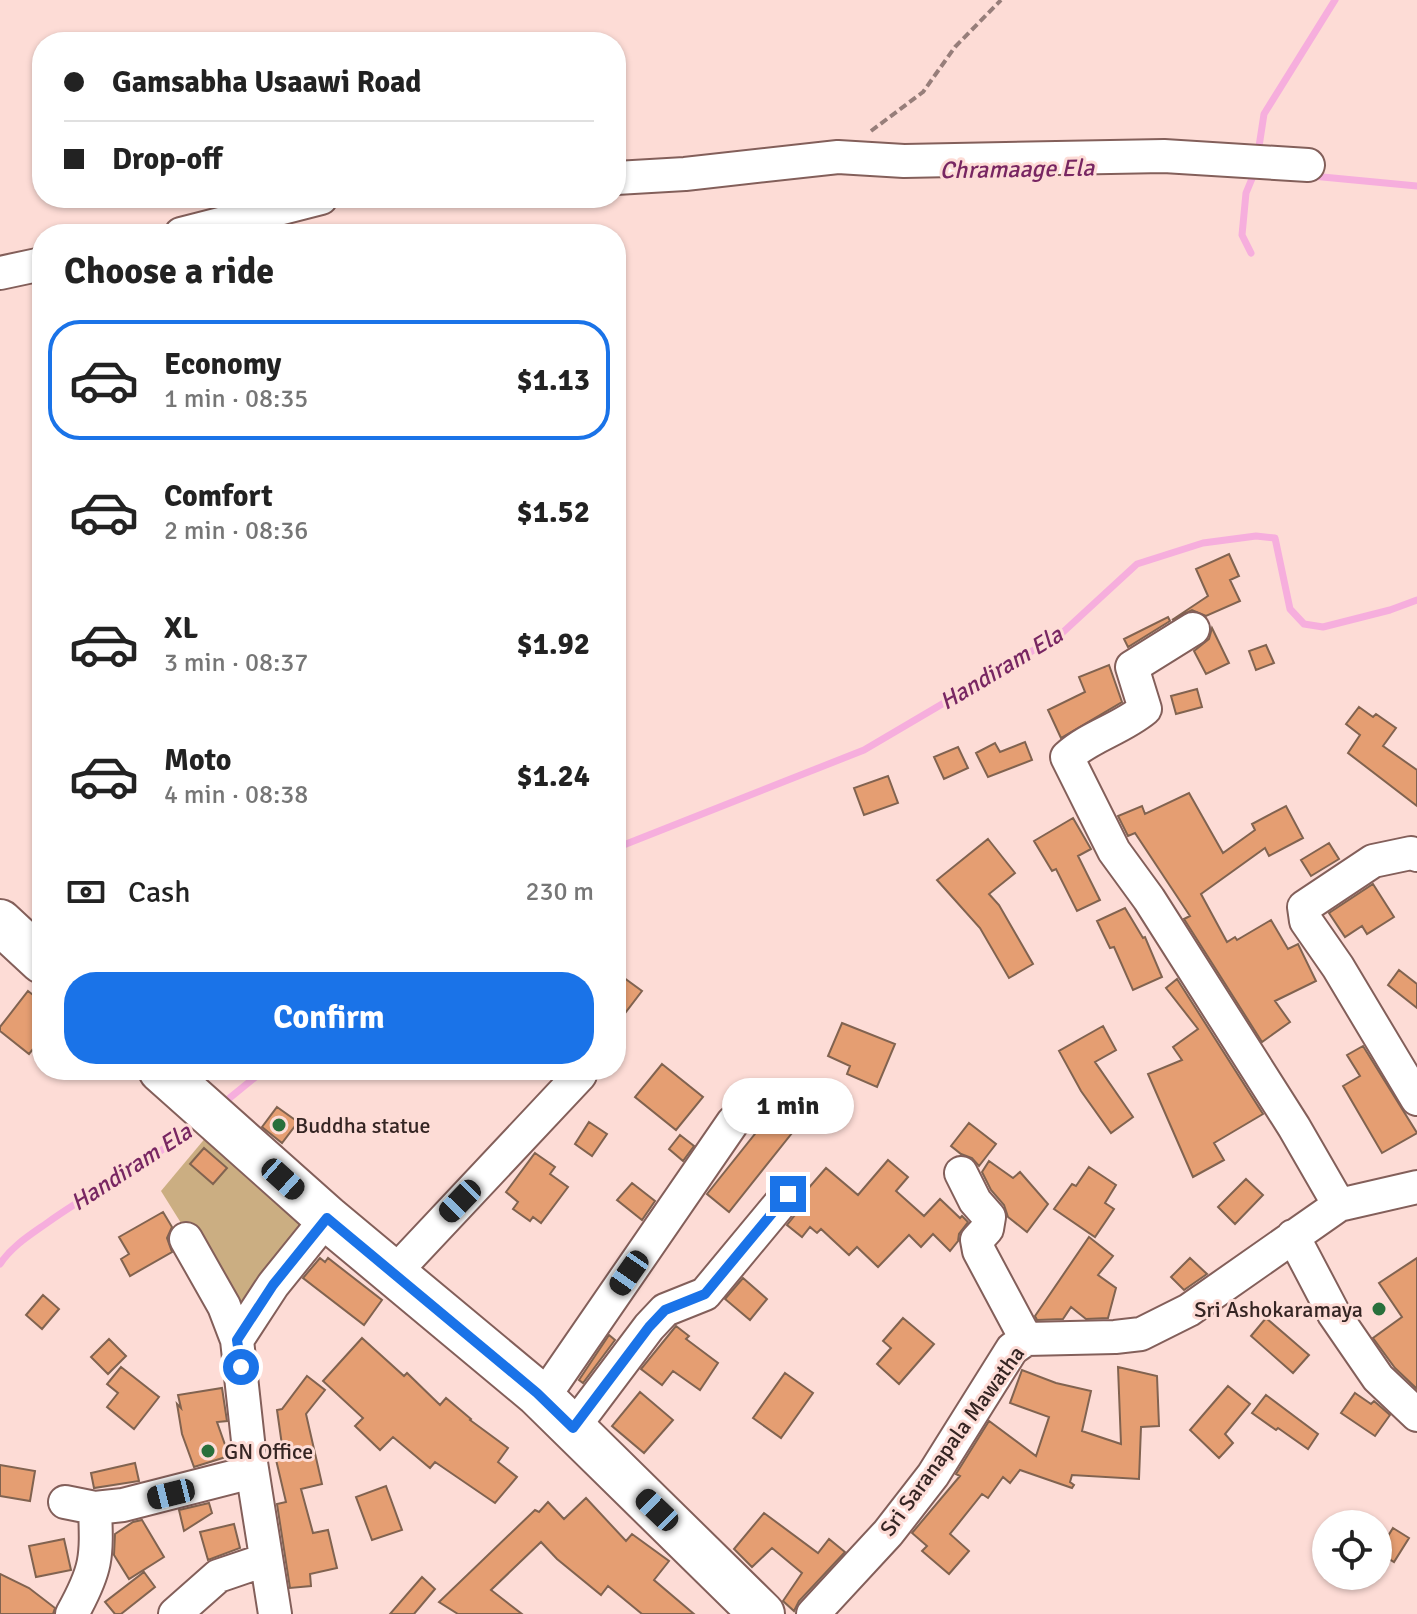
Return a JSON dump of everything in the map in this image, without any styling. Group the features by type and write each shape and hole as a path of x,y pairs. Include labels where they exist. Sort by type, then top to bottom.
{"highway":[{"path":"0,922 32,952"},
{"path":"172,1080 327,1218 395,1272 558,1413 762,1614"}],"street":[{"path":"626,177 838,157 904,161 1164,156 1308,165"},
{"path":"220,224 282,208"},
{"path":"0,273 32,266"},
{"path":"1193,629 1132,667 1145,709 1134,718 1081,745 1067,757 1114,851 1149,899 1286,1113 1339,1205"},
{"path":"1417,855 1411,853 1373,861 1304,907 1306,921 1346,980 1417,1099"},
{"path":"395,1272 575,1080"},
{"path":"558,1413 733,1122"},
{"path":"961,1173 975,1201 989,1217 987,1229 977,1240 979,1251 1026,1339"},
{"name":"Sri Saranapala Mawatha","path":"813,1614 906,1510 951,1448 1012,1349 1026,1339 1141,1334 1189,1310 1339,1205 1417,1187"},
{"path":"558,1413 665,1310 705,1294 788,1194"},
{"path":"237,1340 273,1285 327,1218"},
{"path":"1293,1236 1334,1314 1378,1378 1417,1415"},
{"path":"186,1239 224,1306 237,1340 252,1472 275,1614"},
{"path":"72,1614 87,1587 97,1556 80,1505 123,1505 252,1472"},
{"path":"175,1614 218,1576 265,1560"}],"path":[{"path":"867,159 865,140 874,127 923,92 955,47 1001,0"}],"shaded area":[{"path":"207,1136 310,1220 236,1311 161,1191"}],"building":[{"path":"1229,554 1239,576 1230,580 1240,601 1206,616 1192,610 1172,620 1208,596 1196,569"},
{"path":"1168,617 1170,621 1128,647 1124,639"},
{"path":"1212,628 1229,663 1206,674 1194,651 1209,639"},
{"path":"1266,645 1274,663 1256,670 1249,651"},
{"path":"1109,665 1122,702 1061,738 1048,710 1085,692 1079,677"},
{"path":"1197,689 1202,707 1176,714 1171,696"},
{"path":"1359,707 1396,728 1383,746 1417,770 1417,806 1348,753 1360,735 1346,724"},
{"path":"1025,742 1032,760 988,777 976,753 995,743 1000,752"},
{"path":"958,747 968,768 944,779 934,757"},
{"path":"888,776 898,803 864,815 854,788"},
{"path":"1189,793 1223,853 1255,830 1252,824 1286,806 1303,838 1269,856 1265,848 1201,894 1227,942 1235,937 1237,940 1271,920 1288,949 1298,944 1316,981 1275,1001 1290,1022 1262,1042 1184,919 1190,916 1135,833 1128,836 1118,816 1142,806 1145,814"},
{"path":"1073,818 1091,849 1078,856 1100,900 1077,911 1056,869 1052,871 1034,841"},
{"path":"988,839 1015,873 989,894 999,905 1033,964 1009,978 980,928 937,880"},
{"path":"1329,843 1339,859 1311,876 1301,860"},
{"path":"1373,884 1394,917 1367,934 1362,926 1345,937 1329,913"},
{"path":"1125,908 1145,937 1162,977 1133,990 1114,947 1110,948 1097,921"},
{"path":"1399,970 1417,984 1417,1008 1388,985"},
{"path":"626,979 642,991 626,1012"},
{"path":"1177,979 1263,1114 1214,1143 1224,1160 1193,1177 1148,1074 1182,1060 1173,1047 1198,1029 1166,988"},
{"path":"28,991 32,994 32,1050 29,1054 0,1031"},
{"path":"842,1023 895,1044 877,1087 847,1074 850,1066 828,1056"},
{"path":"1103,1026 1116,1050 1095,1062 1133,1117 1111,1133 1081,1091 1059,1051"},
{"path":"1363,1046 1417,1133 1382,1153 1343,1086 1360,1076 1347,1055"},
{"path":"662,1064 703,1097 676,1130 635,1097"},
{"path":"768,1091 804,1118 729,1212 707,1194 758,1130 751,1126 750,1115"},
{"name":"Buddha statue","path":"277,1107 298,1122 282,1143 262,1127"},
{"path":"589,1122 607,1134 592,1156 575,1144"},
{"path":"969,1123 996,1144 979,1166 972,1158 951,1146"},
{"path":"680,1135 694,1146 683,1161 669,1149"},
{"path":"204,1148 227,1168 213,1184 190,1164"},
{"path":"535,1153 555,1167 550,1174 568,1187 541,1223 533,1217 530,1221 513,1209 518,1202 506,1192"},
{"path":"888,1160 908,1177 896,1191 924,1216 940,1199 968,1222 950,1251 933,1234 921,1247 909,1235 878,1267 857,1247 849,1255 821,1229 817,1233 810,1227 802,1237 787,1225 803,1205 806,1191 826,1168 858,1195"},
{"path":"989,1161 1013,1178 1020,1172 1048,1204 1027,1232 1008,1217 1004,1205 991,1190 982,1172"},
{"path":"1089,1167 1116,1185 1105,1203 1114,1209 1095,1237 1054,1209"},
{"path":"1246,1179 1263,1195 1235,1224 1218,1207"},
{"path":"632,1183 655,1201 642,1220 617,1200"},
{"path":"163,1212 172,1227 167,1238 172,1252 130,1276 121,1259 129,1254 119,1237"},
{"path":"1089,1237 1113,1256 1098,1275 1116,1288 1108,1318 1086,1319 1071,1307 1063,1319 1037,1320 1035,1316"},
{"path":"320,1258 325,1262 328,1258 382,1300 364,1325 303,1278"},
{"path":"1190,1258 1207,1274 1184,1290 1171,1277"},
{"path":"1417,1258 1417,1389 1395,1368 1373,1338 1402,1317 1379,1283"},
{"path":"743,1278 767,1299 750,1320 725,1299"},
{"path":"43,1295 59,1309 42,1329 26,1315"},
{"path":"903,1318 934,1344 899,1384 877,1364 891,1348 883,1341"},
{"path":"1266,1318 1309,1355 1293,1373 1251,1336"},
{"path":"676,1326 689,1336 686,1339 718,1363 700,1390 673,1371 662,1385 641,1369"},
{"path":"609,1335 615,1340 583,1383 579,1380"},
{"path":"362,1338 404,1376 407,1373 440,1405 446,1398 508,1448 498,1462 517,1477 495,1503 435,1462 430,1468 393,1437 380,1450 355,1426 363,1418 323,1381"},
{"path":"109,1339 126,1356 108,1374 91,1357"},
{"path":"121,1367 159,1397 134,1429 107,1407 118,1393 107,1384"},
{"path":"1118,1367 1157,1376 1159,1426 1141,1427 1139,1479 1072,1475 1072,1488 1020,1470 1010,1483 1003,1477 988,1498 982,1494 950,1534 969,1551 949,1574 922,1551 927,1546 912,1533 960,1476 956,1474 989,1421 1036,1456 1049,1417 1010,1403 1022,1370 1056,1383 1091,1391 1082,1431 1121,1444"},
{"path":"785,1373 813,1393 781,1438 753,1418"},
{"path":"307,1376 325,1390 306,1414 322,1484 301,1489 313,1533 328,1530 337,1568 310,1574 311,1586 290,1588 277,1504 286,1502 273,1447 282,1445 277,1410 282,1409"},
{"path":"1228,1386 1250,1404 1225,1434 1233,1443 1219,1458 1190,1430"},
{"path":"222,1388 227,1421 217,1422 229,1456 194,1467 182,1434 178,1395"},
{"path":"640,1392 673,1420 644,1453 612,1426"},
{"path":"1355,1393 1371,1404 1374,1401 1390,1415 1375,1436 1341,1413"},
{"path":"1266,1395 1318,1434 1308,1449 1252,1413"},
{"path":"135,1463 139,1481 94,1488 91,1473"},
{"path":"0,1465 35,1471 30,1501 0,1496"},
{"path":"386,1486 402,1530 372,1540 356,1497"},
{"path":"586,1498 626,1541 632,1534 669,1561 654,1580 694,1614 642,1614 608,1586 601,1595 541,1542 491,1590 522,1614 458,1614 439,1602 535,1510 539,1512 548,1502 564,1519"},
{"path":"209,1503 212,1513 184,1531 179,1510"},
{"path":"764,1513 818,1553 829,1539 845,1552 799,1601 794,1611 783,1601 802,1573 772,1548 752,1567 734,1549"},
{"path":"142,1520 164,1557 129,1579 114,1555 115,1534"},
{"path":"234,1524 240,1548 208,1560 200,1532"},
{"path":"1392,1530 1409,1538 1394,1562 1392,1561"},
{"path":"64,1539 71,1570 36,1577 29,1546"},
{"path":"144,1572 155,1587 121,1614 115,1614 105,1602"},
{"path":"0,1574 29,1588 55,1608 53,1614 0,1614"},
{"path":"422,1577 435,1589 414,1614 390,1614"}],"waterway":[{"path":"1258,153 1264,114 1335,0"},
{"path":"1251,253 1242,235 1246,193 1256,169"},
{"name":"Chramaage Ela","path":"1312,176 1417,186"},
{"name":"Handiram Ela","path":"626,844 864,750 1061,634 1137,564 1203,543 1256,536 1275,538 1290,609 1304,624 1323,627 1417,600"},
{"name":"Handiram Ela","path":"221,1105 252,1080"},
{"name":"Handiram Ela","path":"0,1264 34,1232 199,1123"}],"place":[{"name":"Buddha statue","path":"279,1125"},
{"name":"Sri Ashokaramaya","path":"1379,1309"},
{"name":"GN Office","path":"208,1451"}],"route":[{"path":"241,1367 237,1340 273,1285 327,1218 412,1286 537,1393 573,1428 649,1327 665,1310 705,1294 788,1194"}]}
